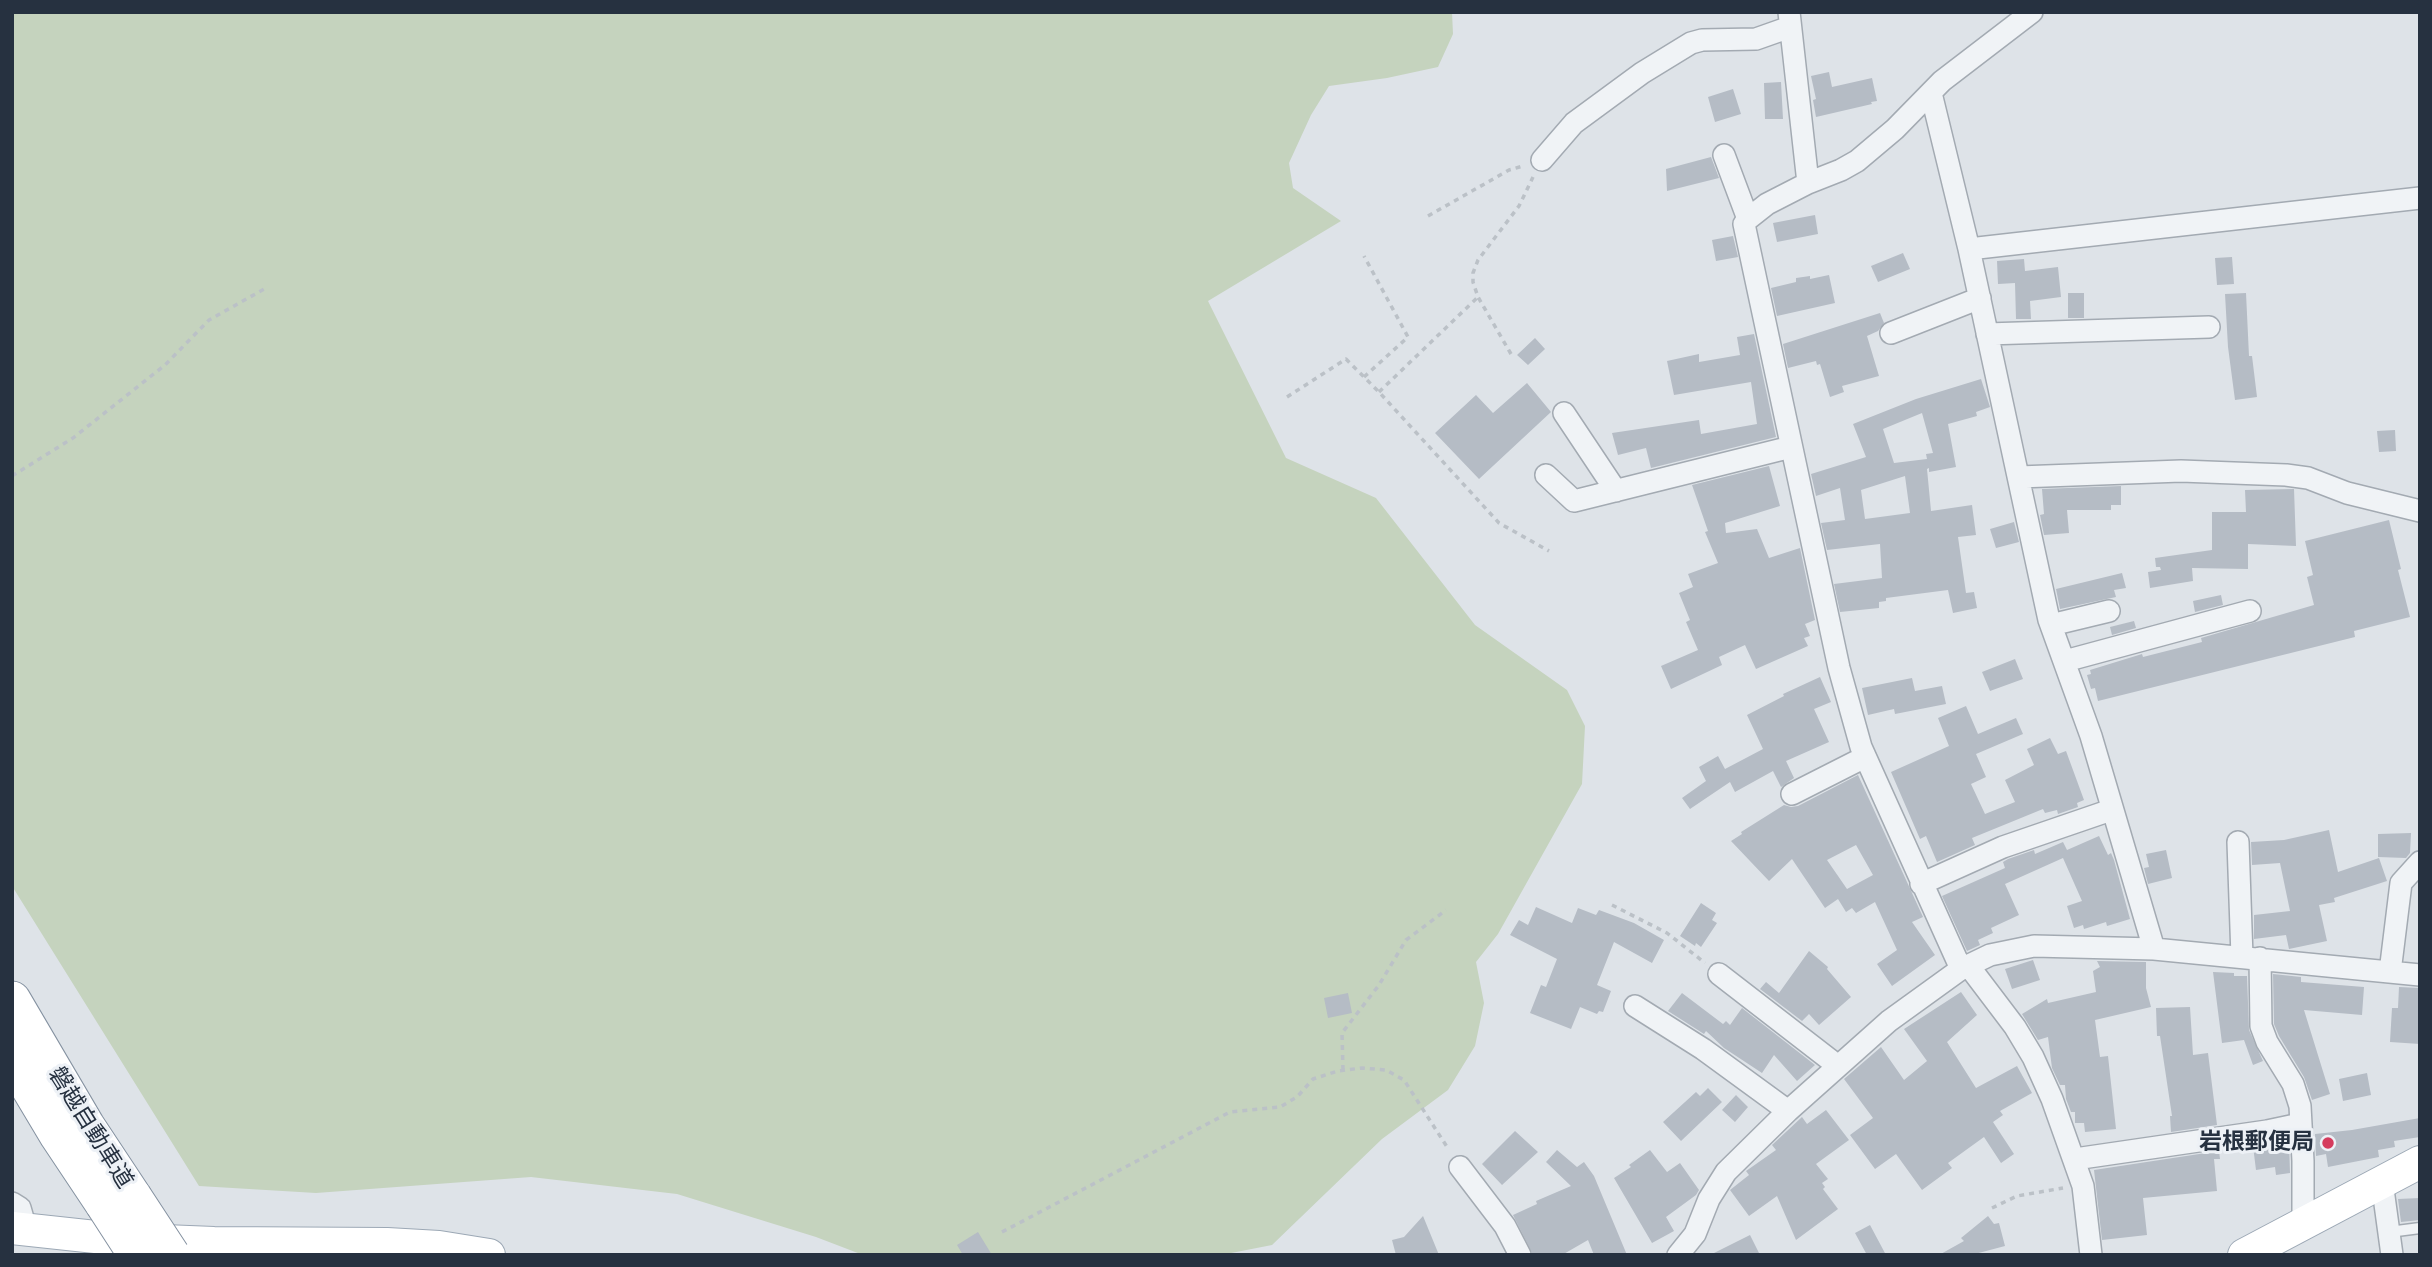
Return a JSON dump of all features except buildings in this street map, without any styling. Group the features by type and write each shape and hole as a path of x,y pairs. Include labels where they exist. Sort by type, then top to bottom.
{"highway":[{"name":"磐越自動車道","path":"12,1000 86,1126 138,1255"},
{"name":"磐越自動車道","path":"12,1058 58,1135 171,1255"}],"main road":[{"path":"2244,1255 2420,1163"},
{"path":"16,1211 126,1240 387,1244 439,1247 489,1255"}],"street":[{"path":"2021,16 1942,81 1895,129 1857,161 1767,204 1748,219 1744,224 1744,232 1762,304 1839,668 1865,757 1921,884 1964,967 2000,1004 2033,1057 2052,1099 2083,1185 2091,1255"},
{"path":"1542,160 1574,123 1642,73 1691,43 1702,40 1756,39 1789,20 1808,183"},
{"path":"1931,93 1969,249 2052,625 2091,736 2154,949"},
{"path":"1724,155 1748,219"},
{"path":"1969,249 2420,198"},
{"path":"1891,332 1980,299"},
{"path":"1987,334 2209,327"},
{"path":"1564,413 1616,491"},
{"path":"1546,475 1574,501 1791,447"},
{"path":"2019,477 2181,471 2286,475 2308,478 2347,493 2420,511"},
{"path":"2052,625 2109,611"},
{"path":"2065,661 2250,611"},
{"path":"1792,794 1865,757"},
{"path":"1921,884 2003,846 2111,810"},
{"path":"2238,842 2261,1026 2267,1042 2293,1084 2300,1106 2303,1224"},
{"path":"2390,972 2401,883 2420,862"},
{"path":"1678,1255 1695,1234 1709,1199 1727,1172 1788,1111 1889,1021 1964,967 2004,950 2034,946 2154,949 2420,975"},
{"path":"1719,974 1838,1066"},
{"path":"1635,1006 1703,1049 1788,1111"},
{"path":"2075,1159 2300,1124"},
{"path":"1460,1167 1505,1226 1520,1255"},
{"path":"2382,1182 2392,1255"}],"lane":[{"path":"2389,1232 2420,1228"}],"path":[{"path":"1428,216 1509,170 1542,160"},
{"path":"1511,354 1478,297 1473,273 1478,260 1518,206 1542,160"},
{"path":"1364,256 1408,337 1364,377"},
{"path":"12,476 72,438 165,365 209,320 266,288"},
{"path":"1379,392 1478,297"},
{"path":"1287,397 1346,359 1499,523 1549,551"},
{"path":"1612,905 1667,933 1719,974"},
{"path":"1343,1070 1342,1032 1379,985 1406,940 1446,910"},
{"path":"1002,1232 1230,1112 1280,1107 1297,1097 1313,1079 1343,1070 1386,1070 1404,1080 1460,1167"},
{"path":"1992,1208 2017,1196 2083,1185"}],"green space":[{"path":"12,12 1452,12 1453,34 1438,67 1329,86 1311,115 1289,163 1293,188 1341,221 1208,301 1286,458 1376,498 1475,625 1567,690 1585,726 1582,784 1498,934 1476,962 1484,1003 1475,1046 1448,1090 1382,1139 1272,1245 1221,1255 863,1255 816,1237 677,1194 531,1177 316,1193 199,1186 12,886"}],"place":[{"name":"岩根郵便局","path":"2328,1143"}]}
